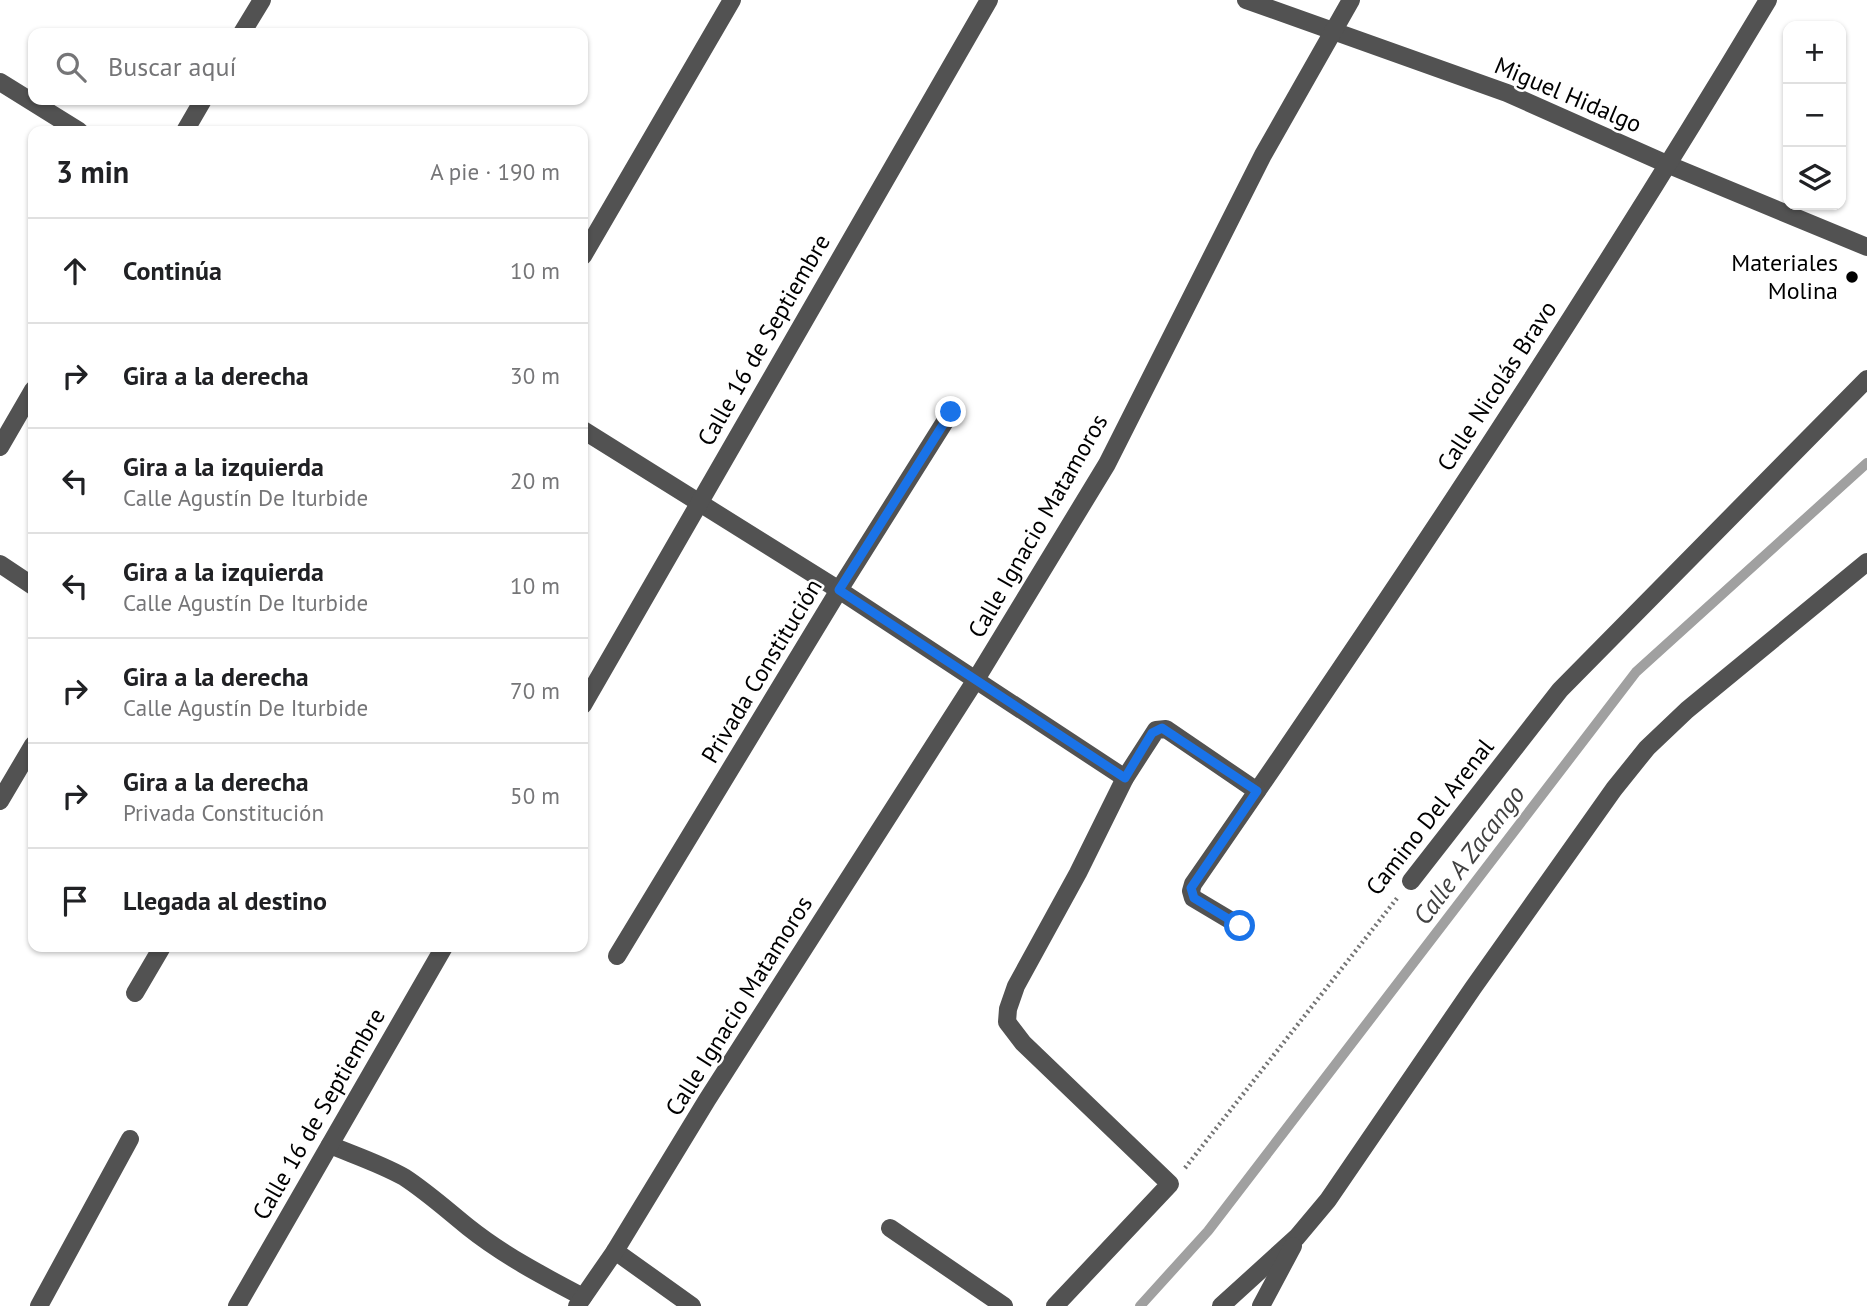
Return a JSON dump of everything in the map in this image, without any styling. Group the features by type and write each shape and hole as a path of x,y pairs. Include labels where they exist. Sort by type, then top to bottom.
{"street":[{"path":"245,28 262,0"},
{"path":"588,247 732,0"},
{"name":"Calle 16 de Septiembre","path":"588,696 989,0"},
{"name":"Miguel Hidalgo","path":"1246,0 1507,93 1669,165 1867,247"},
{"name":"Calle Ignacio Matamoros","path":"580,1301 615,1251 707,1100 975,681 1107,464 1263,155 1351,0"},
{"name":"Calle Nicolás Bravo","path":"1240,926 1194,898 1191,888 1465,482 1669,165 1768,0"},
{"path":"0,82 28,99"},
{"path":"37,105 71,126"},
{"path":"188,126 200,105"},
{"name":"Camino Del Arenal","path":"1411,881 1560,690 1867,379"},
{"path":"0,447 28,399"},
{"name":"Privada Constitución","path":"617,956 839,590 951,412"},
{"path":"588,433 839,590 1125,778"},
{"path":"1221,1306 1297,1237 1328,1200 1481,977 1614,789 1647,748 1687,710 1867,562"},
{"path":"0,564 28,583"},
{"path":"1055,1306 1170,1184 1023,1044 1007,1022 1008,1009 1016,986 1078,873 1125,778 1152,733 1162,728 1257,791"},
{"path":"0,801 28,753"},
{"path":"135,993 159,952"},
{"name":"Calle 16 de Septiembre","path":"237,1306 441,952"},
{"path":"39,1306 130,1139"},
{"path":"330,1145 402,1176 500,1250 580,1301"},
{"path":"890,1228 1004,1306"},
{"path":"1261,1306 1297,1237"},
{"path":"615,1251 692,1306"}],"path":[{"name":"Camino Del Arenal","path":"1170,1184 1189,1164 1411,881"}],"waterway":[{"name":"Calle A Zacango","path":"1140,1306 1208,1231 1636,672 1867,463"}],"place":[{"name":"Materiales Molina","path":"1852,277"}],"route":[{"path":"951,412 839,590 1125,778 1152,733 1162,728 1257,791 1191,888 1194,898 1240,926"}]}
